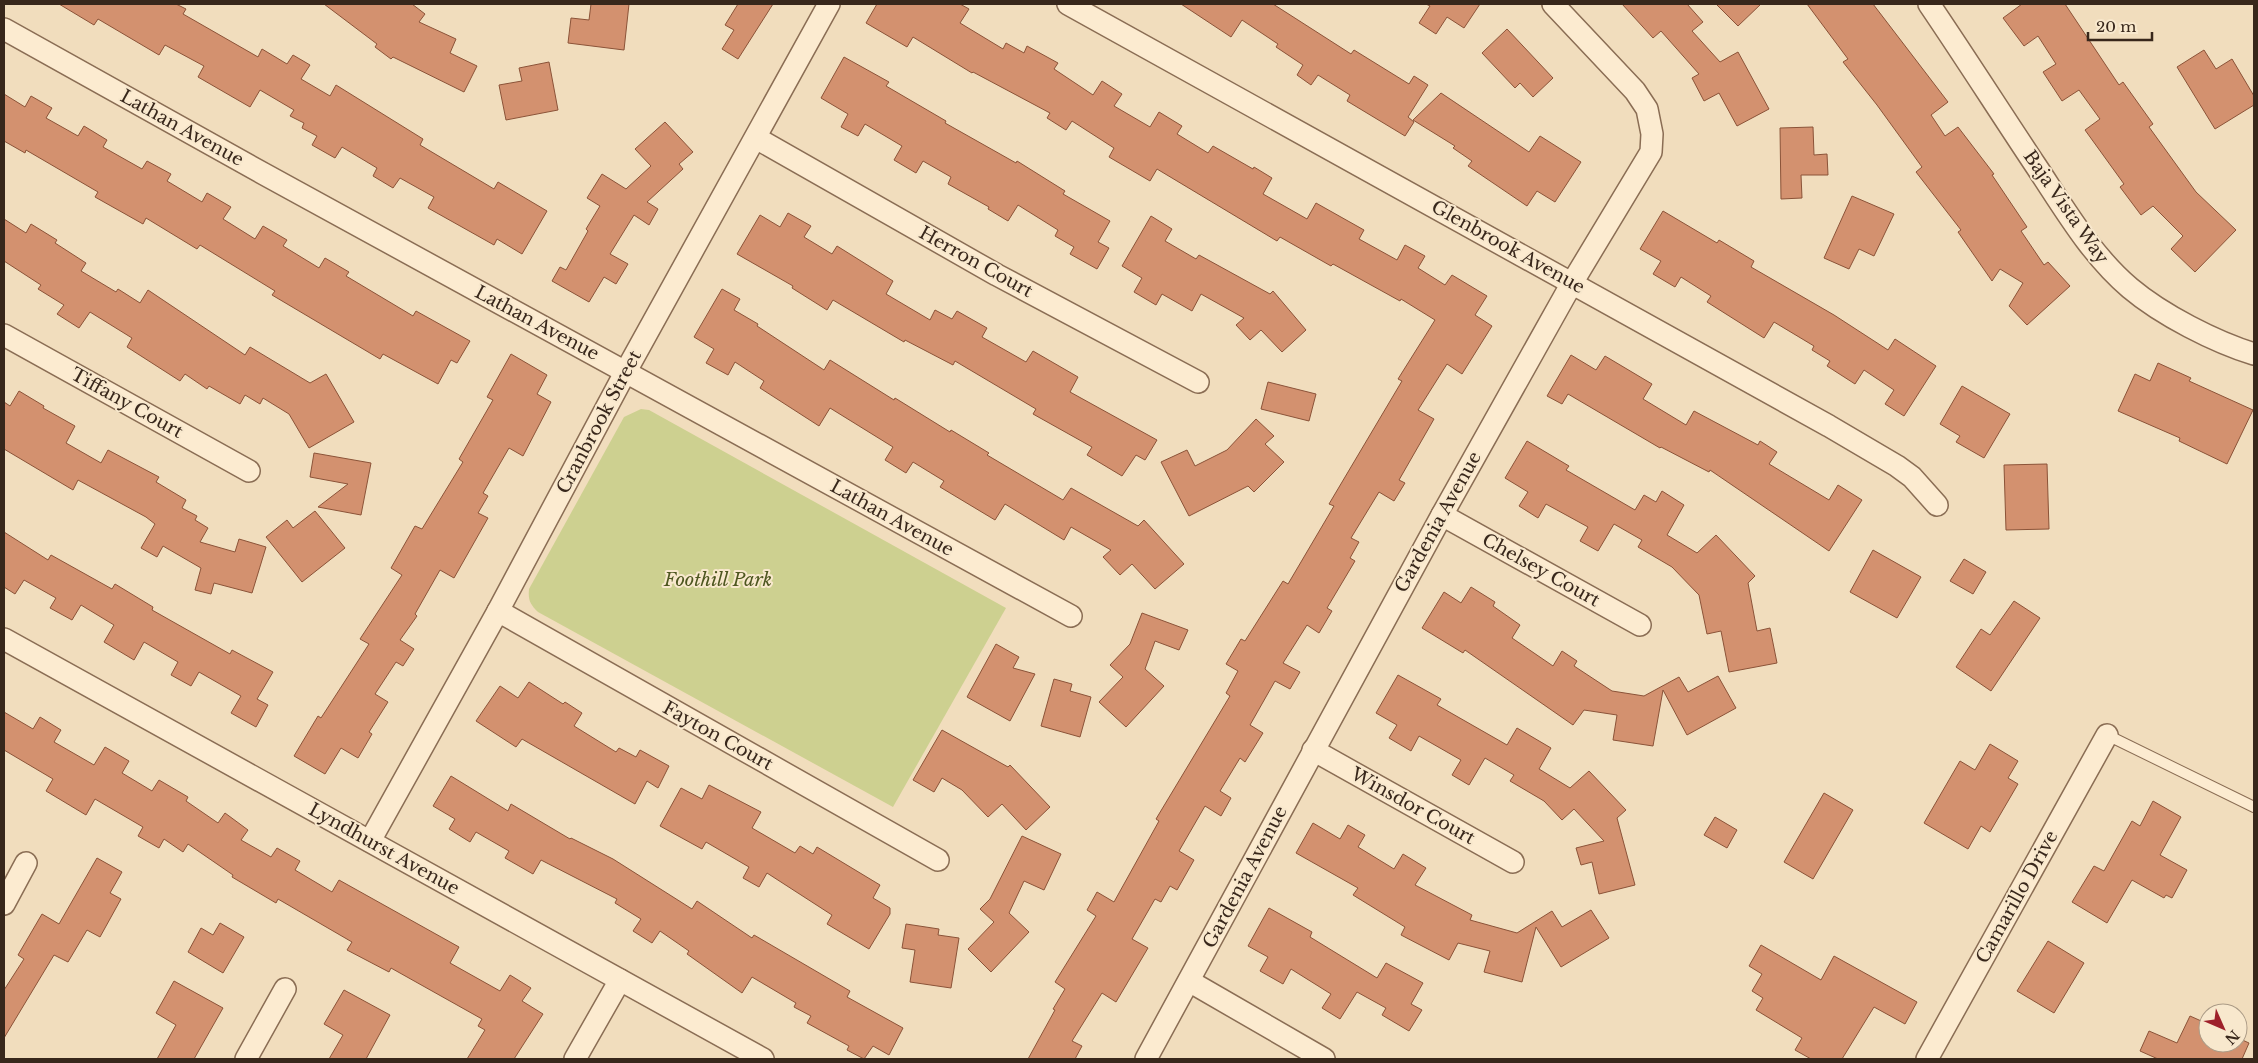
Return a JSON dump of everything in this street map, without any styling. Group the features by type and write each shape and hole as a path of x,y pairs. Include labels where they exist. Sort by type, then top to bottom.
{"street":[{"name":"Cranbrook Street","path":"370,841 498,612 626,371 829,4"},
{"name":"Glenbrook Avenue","path":"1068,4 1829,426 1897,466 1912,477 1937,505"},
{"name":"Gardenia Avenue","path":"1146,1059 1442,515 1572,283 1651,152 1652,134 1647,109 1635,91 1553,4"},
{"name":"Baja Vista Way","path":"1929,4 2074,223 2107,266 2154,307 2179,321 2254,354"},
{"name":"Lathan Avenue","path":"4,29 351,222 1071,616"},
{"name":"Herron Court","path":"756,138 997,275 1198,382"},
{"name":"Tiffany Court","path":"4,335 249,471"},
{"name":"Chelsey Court","path":"1442,515 1640,625"},
{"name":"Fayton Court","path":"498,612 938,860"},
{"name":"Lyndhurst Avenue","path":"4,639 763,1059"},
{"name":"Camarillo Drive","path":"1927,1059 2107,735"},
{"name":"Winsdor Court","path":"1313,750 1513,862"},
{"path":"4,904 26,862"},
{"path":"575,1059 620,980"},
{"path":"1189,981 1324,1059"},
{"path":"246,1059 285,989"}],"lane":[{"path":"2107,735 2254,807"}],"green space":[{"name":"Foothill Park","path":"641,409 649,410 1006,608 893,807 538,612 531,604 529,589 624,417"}],"building":[{"path":"59,4 176,4 186,9 183,14 258,57 262,49 287,64 293,55 310,65 301,79 330,96 336,85 423,139 420,145 494,189 498,182 547,211 522,254 497,239 494,245 428,208 434,197 400,178 393,188 373,176 377,168 342,147 335,158 312,145 317,136 302,128 304,123 290,116 294,110 260,90 250,107 198,77 204,66 165,45 159,55 98,19 94,25"},
{"path":"324,4 412,4 425,14 419,22 456,39 450,53 477,66 464,92 393,57 391,59 375,47 377,44"},
{"path":"591,4 629,4 624,50 568,43 571,18 589,20"},
{"path":"738,4 773,4 738,59 722,49 734,30 725,25"},
{"path":"877,4 960,4 969,9 960,23 1003,49 1006,43 1024,53 1027,46 1058,63 1054,69 1093,95 1102,81 1122,94 1114,106 1150,127 1159,112 1182,126 1177,134 1208,153 1213,146 1272,178 1263,194 1307,219 1316,203 1364,230 1359,239 1397,260 1405,245 1425,256 1418,268 1445,285 1452,275 1487,296 1475,315 1492,326 1462,374 1447,364 1418,410 1434,419 1399,480 1405,483 1394,501 1379,492 1351,538 1359,542 1350,558 1355,561 1327,608 1332,611 1319,633 1307,625 1283,663 1300,672 1290,689 1275,681 1250,725 1263,733 1245,762 1240,758 1220,791 1231,798 1221,816 1205,806 1179,851 1194,860 1177,890 1170,886 1161,902 1155,899 1132,939 1148,948 1116,1002 1102,993 1072,1041 1082,1046 1075,1059 1028,1059 1065,989 1055,982 1096,916 1087,910 1097,892 1114,902 1159,821 1156,819 1230,696 1226,693 1238,671 1226,664 1241,639 1245,641 1283,581 1288,584 1334,506 1329,504 1402,381 1398,379 1435,320 1401,299 1400,301 1333,264 1331,266 1280,237 1277,241 1157,169 1150,181 1109,157 1114,148 1072,121 1066,130 1047,118 1050,113 972,73 913,37 907,47 866,23"},
{"path":"1181,4 1273,4 1351,54 1354,50 1409,84 1414,76 1428,85 1408,117 1414,122 1405,136 1347,101 1350,95 1318,75 1311,85 1297,75 1303,65 1276,47 1278,44 1242,20 1231,37"},
{"path":"1426,4 1480,4 1464,28 1447,17 1436,34 1419,23 1430,6"},
{"path":"1622,4 1687,4 1703,22 1692,31 1720,62 1738,52 1769,109 1737,126 1719,93 1704,101 1692,78 1699,74 1661,31 1653,38"},
{"path":"1716,4 1761,4 1738,26"},
{"path":"1807,4 1873,4 1948,102 1931,115 1945,136 1958,127 1994,174 1992,175 2027,227 2021,231 2044,265 2048,262 2070,286 2027,325 2009,306 2023,283 2000,269 1992,281 1958,232 1961,230 1916,172 1922,167 1843,62 1848,59"},
{"path":"2022,4 2065,4 2119,85 2123,82 2153,124 2149,127 2196,192 2236,230 2195,272 2171,249 2183,236 2153,206 2141,215 2120,187 2124,184 2085,130 2100,119 2079,90 2062,101 2043,72 2056,64 2038,36 2024,46 2003,18"},
{"path":"1507,29 1553,78 1533,97 1520,83 1515,88 1482,53"},
{"path":"2204,50 2216,69 2232,59 2254,96 2254,105 2215,129 2177,67"},
{"path":"844,57 889,82 886,86 946,121 945,123 1016,163 1017,161 1065,191 1063,194 1110,221 1098,242 1109,248 1097,269 1070,254 1074,247 1055,236 1058,230 1018,205 1008,221 988,209 989,207 948,184 951,177 923,161 916,173 894,160 902,146 865,124 858,136 841,127 848,114 821,98"},
{"path":"549,62 558,110 506,120 499,85 522,81 519,68"},
{"path":"1441,93 1529,152 1540,136 1581,162 1555,202 1537,191 1527,206 1468,166 1472,161 1453,148 1455,146 1413,120"},
{"path":"4,94 25,107 31,96 52,108 46,118 78,136 84,126 107,140 103,147 142,169 147,161 171,174 167,181 202,202 207,193 231,207 223,219 255,239 263,226 287,240 283,246 319,268 325,258 349,272 346,276 413,316 416,311 470,341 457,363 451,360 438,384 383,354 380,359 272,295 275,291 200,245 197,249 146,218 143,224 95,197 98,192 26,150 25,153 4,141"},
{"path":"665,122 693,152 679,164 683,169 647,202 658,209 649,225 634,215 610,254 628,264 616,284 604,277 589,302 552,281 560,267 566,270 588,231 586,229 600,206 587,198 602,174 626,189 651,166 635,149"},
{"path":"1813,127 1814,155 1827,154 1828,175 1801,175 1802,198 1781,199 1780,128"},
{"path":"1852,196 1894,214 1874,256 1859,249 1849,269 1824,258"},
{"path":"1663,211 1717,243 1719,240 1754,261 1751,267 1834,315 1888,350 1895,339 1936,366 1904,416 1885,404 1894,390 1864,370 1855,384 1827,366 1830,361 1812,350 1814,346 1774,322 1764,338 1707,302 1711,296 1681,277 1675,287 1653,274 1661,261 1640,249"},
{"path":"788,213 811,226 804,237 832,254 837,246 893,281 886,294 930,320 935,310 952,319 957,311 987,328 982,337 1026,362 1033,351 1078,377 1070,392 1157,440 1145,460 1136,455 1122,476 1087,455 1092,447 1033,414 1036,409 955,361 953,365 905,340 904,342 833,300 827,310 792,288 793,286 737,254 760,215 780,227"},
{"path":"1151,216 1172,229 1165,241 1196,259 1199,255 1270,294 1273,291 1306,330 1282,352 1261,330 1250,340 1236,325 1244,318 1201,294 1192,311 1162,294 1156,305 1134,292 1142,278 1122,266"},
{"path":"4,219 26,233 31,224 57,240 55,243 86,263 81,271 116,292 118,289 140,303 148,290 245,355 250,347 310,383 326,374 354,422 309,448 289,414 263,398 260,404 245,395 240,404 209,386 207,389 185,374 180,381 127,347 132,338 90,312 79,328 57,314 64,305 38,289 41,285 4,261"},
{"path":"722,289 740,299 734,310 758,324 757,326 824,370 830,360 894,400 895,398 950,432 951,430 989,453 987,455 1063,500 1071,488 1138,526 1144,520 1184,564 1155,589 1132,564 1120,575 1103,557 1111,550 1071,527 1064,540 1005,504 995,520 940,487 944,481 913,462 906,473 885,460 893,447 830,408 819,426 760,388 764,381 735,362 728,375 706,363 714,349 694,337"},
{"path":"511,354 547,375 537,394 551,402 523,456 509,448 483,493 488,496 478,513 488,518 454,578 440,570 415,614 417,616 400,640 414,649 403,666 396,662 375,694 388,702 369,732 372,734 358,758 341,748 325,774 294,756 318,716 321,718 369,644 360,639 402,575 391,568 415,526 422,529 463,462 459,459 493,400 487,397"},
{"path":"1571,355 1596,370 1605,356 1652,384 1643,399 1686,425 1694,411 1758,445 1760,441 1777,452 1769,464 1829,500 1838,485 1862,500 1829,551 1710,470 1709,472 1660,448 1568,394 1562,404 1547,396"},
{"path":"2158,363 2191,378 2189,381 2253,410 2227,464 2179,441 2180,438 2118,411 2135,374 2150,381"},
{"path":"1268,382 1316,394 1309,421 1261,409"},
{"path":"1962,386 2010,414 1984,458 1956,442 1960,436 1940,424"},
{"path":"19,391 44,406 43,408 75,426 66,443 101,463 108,450 159,477 156,482 186,500 182,508 197,516 195,520 208,528 200,542 235,552 239,539 266,547 252,593 214,583 211,594 195,590 201,568 163,546 157,557 141,548 155,524 146,517 78,480 73,490 4,449 4,402 10,406"},
{"path":"1256,419 1274,436 1265,444 1284,462 1254,492 1248,486 1189,516 1161,462 1187,450 1195,466 1227,450"},
{"path":"1527,441 1569,466 1566,470 1635,510 1644,495 1656,502 1662,491 1684,505 1667,535 1697,553 1716,535 1755,576 1748,583 1757,631 1770,628 1777,663 1729,672 1721,631 1707,634 1699,595 1672,567 1638,547 1642,540 1614,524 1598,551 1580,541 1588,527 1546,504 1538,518 1519,506 1528,492 1505,478"},
{"path":"314,453 371,463 361,515 318,507 348,484 310,477"},
{"path":"2047,464 2049,529 2006,530 2004,465"},
{"path":"315,511 345,548 302,582 266,537 287,520 293,528"},
{"path":"4,532 48,560 51,555 112,589 115,584 153,607 152,610 230,654 232,650 273,672 257,699 268,705 256,727 231,713 241,696 199,672 191,686 171,675 178,662 144,642 134,660 104,642 114,625 81,605 72,620 50,608 56,598 24,580 15,594 4,587"},
{"path":"1873,550 1921,577 1897,618 1850,592"},
{"path":"1964,559 1986,572 1973,594 1950,581"},
{"path":"1471,587 1495,602 1493,606 1520,625 1512,638 1553,666 1562,651 1577,661 1574,666 1612,691 1644,696 1679,677 1688,692 1718,676 1736,708 1687,735 1663,690 1653,746 1613,740 1617,715 1584,710 1573,725 1465,650 1463,653 1422,628 1444,592 1461,603"},
{"path":"2014,601 2040,618 1991,691 1956,667 1981,629 1990,635"},
{"path":"1142,613 1188,630 1179,650 1155,641 1145,669 1164,686 1126,727 1099,702 1123,677 1110,665 1130,644"},
{"path":"996,644 1019,657 1013,668 1035,674 1010,721 967,697"},
{"path":"1398,675 1441,699 1437,705 1507,745 1517,728 1551,748 1539,769 1570,788 1589,771 1626,810 1617,818 1635,885 1599,894 1592,862 1581,865 1576,848 1604,841 1574,809 1562,820 1544,801 1510,781 1514,775 1485,758 1469,785 1452,775 1461,760 1419,736 1411,751 1389,738 1397,725 1376,713"},
{"path":"1054,679 1072,684 1070,691 1091,697 1080,737 1041,726"},
{"path":"529,682 563,704 565,702 582,713 574,726 616,752 619,748 636,757 640,750 669,766 658,788 647,781 635,804 522,739 516,747 476,721 500,686 518,698"},
{"path":"4,712 33,729 40,717 61,730 54,742 94,765 105,747 129,761 122,773 152,791 159,780 188,797 186,801 218,823 225,813 248,830 241,840 271,857 277,848 300,861 295,870 332,892 339,880 459,947 450,963 500,991 510,975 531,988 522,1001 543,1014 514,1059 467,1059 485,1030 478,1026 482,1019 391,968 389,972 347,950 352,942 278,899 276,903 232,877 233,875 188,844 183,852 164,839 159,848 138,836 143,827 95,799 86,815 46,791 53,779 4,750"},
{"path":"942,730 1008,767 1010,765 1050,807 1026,830 1002,804 988,817 962,790 942,778 934,792 913,780"},
{"path":"1990,744 2018,761 2008,778 2018,784 1990,832 1981,826 1968,849 1924,823 1960,761 1975,770"},
{"path":"451,776 508,811 511,804 570,839 613,859 692,909 697,901 752,938 754,935 850,991 847,997 903,1028 889,1055 873,1046 864,1059 847,1050 849,1046 807,1023 811,1016 794,1007 796,1003 752,977 742,993 687,954 689,951 660,931 652,943 633,931 641,919 615,903 617,899 541,860 533,874 505,858 509,851 476,832 470,842 449,829 455,819 433,806"},
{"path":"709,785 761,812 752,828 795,853 800,846 813,854 817,847 880,885 873,898 890,908 890,914 869,949 827,924 832,915 767,873 759,887 743,878 749,867 706,842 702,849 660,826 681,788 702,799"},
{"path":"1824,793 1853,810 1813,879 1784,862"},
{"path":"2153,801 2181,817 2160,855 2187,870 2172,898 2166,895 2164,898 2132,880 2107,923 2072,902 2094,866 2104,871 2132,821 2140,826"},
{"path":"1715,817 1737,830 1727,848 1704,835"},
{"path":"1313,823 1340,839 1348,825 1365,835 1358,847 1394,869 1403,854 1426,868 1415,885 1472,915 1470,920 1517,933 1552,911 1562,927 1591,910 1609,938 1561,967 1536,927 1522,982 1484,972 1490,951 1458,943 1449,960 1401,935 1405,927 1353,895 1358,888 1296,853"},
{"path":"1022,836 1061,854 1044,890 1024,881 1009,913 1029,932 991,972 968,949 994,922 980,909 990,899"},
{"path":"97,858 122,872 110,893 121,899 100,937 87,930 68,962 54,955 4,1038 4,990 24,959 18,955 42,914 59,924"},
{"path":"1269,908 1312,932 1310,937 1377,978 1386,963 1423,983 1411,1004 1422,1010 1409,1031 1382,1015 1386,1008 1357,992 1340,1019 1322,1008 1331,994 1291,969 1283,984 1260,971 1268,957 1248,946"},
{"path":"220,923 244,937 223,973 188,952 201,928 213,935"},
{"path":"906,924 939,929 938,935 959,938 951,988 910,982 915,950 902,948"},
{"path":"2048,941 2084,963 2054,1013 2017,991"},
{"path":"1761,945 1821,980 1834,956 1917,1002 1905,1024 1874,1007 1842,1059 1811,1059 1795,1050 1802,1038 1756,1010 1763,998 1752,991 1762,974 1749,966"},
{"path":"174,981 223,1008 194,1059 157,1059 176,1025 156,1013"},
{"path":"344,990 390,1015 366,1059 329,1059 343,1035 324,1024"},
{"path":"2190,1016 2198,1020 2198,1053 2245,1053 2242,1059 2158,1059 2140,1051 2149,1031 2177,1043"}]}
